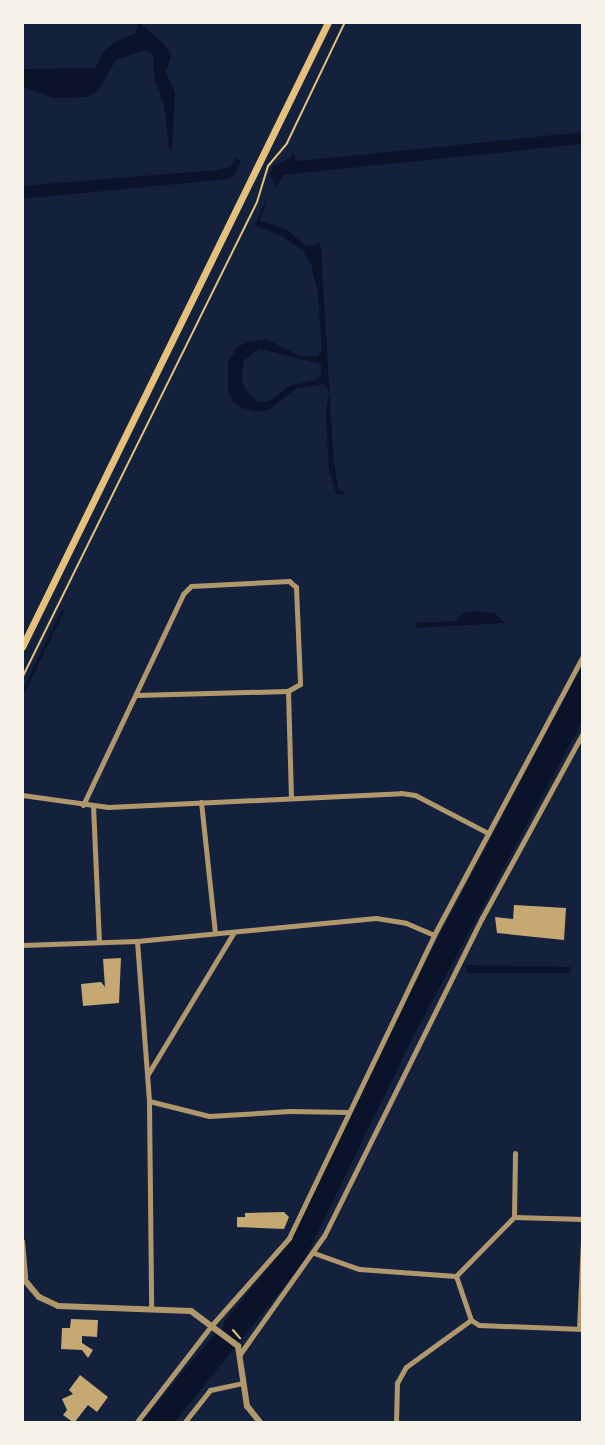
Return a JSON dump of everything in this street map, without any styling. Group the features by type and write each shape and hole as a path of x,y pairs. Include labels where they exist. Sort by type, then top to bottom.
{"main road":[{"path":"22,647 328,22"}],"street":[{"path":"83,805 183,594 191,586 294,583 300,684 288,691 136,695"},
{"path":"136,1423 289,1238 434,935 583,656"},
{"path":"288,691 291,798"},
{"path":"261,1423 247,1406 239,1350 314,1253 482,918 583,733"},
{"path":"22,795 93,805 415,795 488,833"},
{"path":"201,802 215,933"},
{"path":"93,805 99,942"},
{"path":"22,945 137,941 376,918 406,923 434,935"},
{"path":"148,1074 234,931"},
{"path":"137,941 148,1074 151,1308"},
{"path":"149,1101 209,1116 290,1111 348,1112"},
{"path":"314,1253 359,1269 456,1276 514,1217 515,1153"},
{"path":"514,1217 583,1219"},
{"path":"22,1241 24,1277 39,1297 58,1306 191,1311 239,1350"},
{"path":"456,1276 471,1320 479,1325 581,1329 583,1241"},
{"path":"396,1423 397,1383 406,1367 471,1320"},
{"path":"184,1423 210,1390 242,1383"}],"path":[{"path":"22,678 257,202 267,170 287,143 345,22"}],"water":[{"path":"138,22 163,43 171,55 166,72 175,93 172,151 169,148 164,105 155,82 153,54 146,50 116,60 98,91 88,97 53,98 22,86 22,69 95,68 104,51 115,42 136,33"},
{"path":"583,132 583,144 283,175 276,188 270,173 273,166 291,158 294,150 295,160 299,161"},
{"path":"236,158 241,161 235,175 228,179 22,199 22,186 215,170 230,167"},
{"path":"267,199 260,221 288,230 304,245 314,246 319,242 333,451 338,489 347,494 337,495 329,472 326,409 329,393 325,384 297,388 270,409 259,412 242,408 233,402 228,392 228,363 237,347 266,339 300,356 318,356 322,349 318,294 311,264 303,251 282,236 254,225","holes":["259,349 321,364 321,375 315,380 289,386 268,402 256,401 245,389 242,379 244,360"]},
{"path":"463,613 495,613 505,623 416,628 416,623 456,621"},
{"path":"583,663 583,720 413,1037 303,1263 174,1423 141,1423 211,1338 223,1329 224,1322 291,1240 426,961"},
{"path":"466,965 571,967 571,970 568,973 466,973"}],"building":[{"path":"514,905 566,908 564,940 497,933 495,917 513,919"},
{"path":"121,958 119,1003 83,1006 81,984 101,982 105,987 103,959"},
{"path":"284,1212 289,1217 284,1229 237,1227 237,1217 245,1217 245,1213"},
{"path":"71,1319 98,1320 97,1337 82,1336 82,1343 93,1350 88,1358 82,1350 61,1349 62,1328 70,1328"},
{"path":"80,1375 108,1397 97,1412 88,1405 74,1423 63,1415 67,1410 62,1399 73,1394 69,1390"}],"waterway":[{"path":"22,693 62,611"}]}
